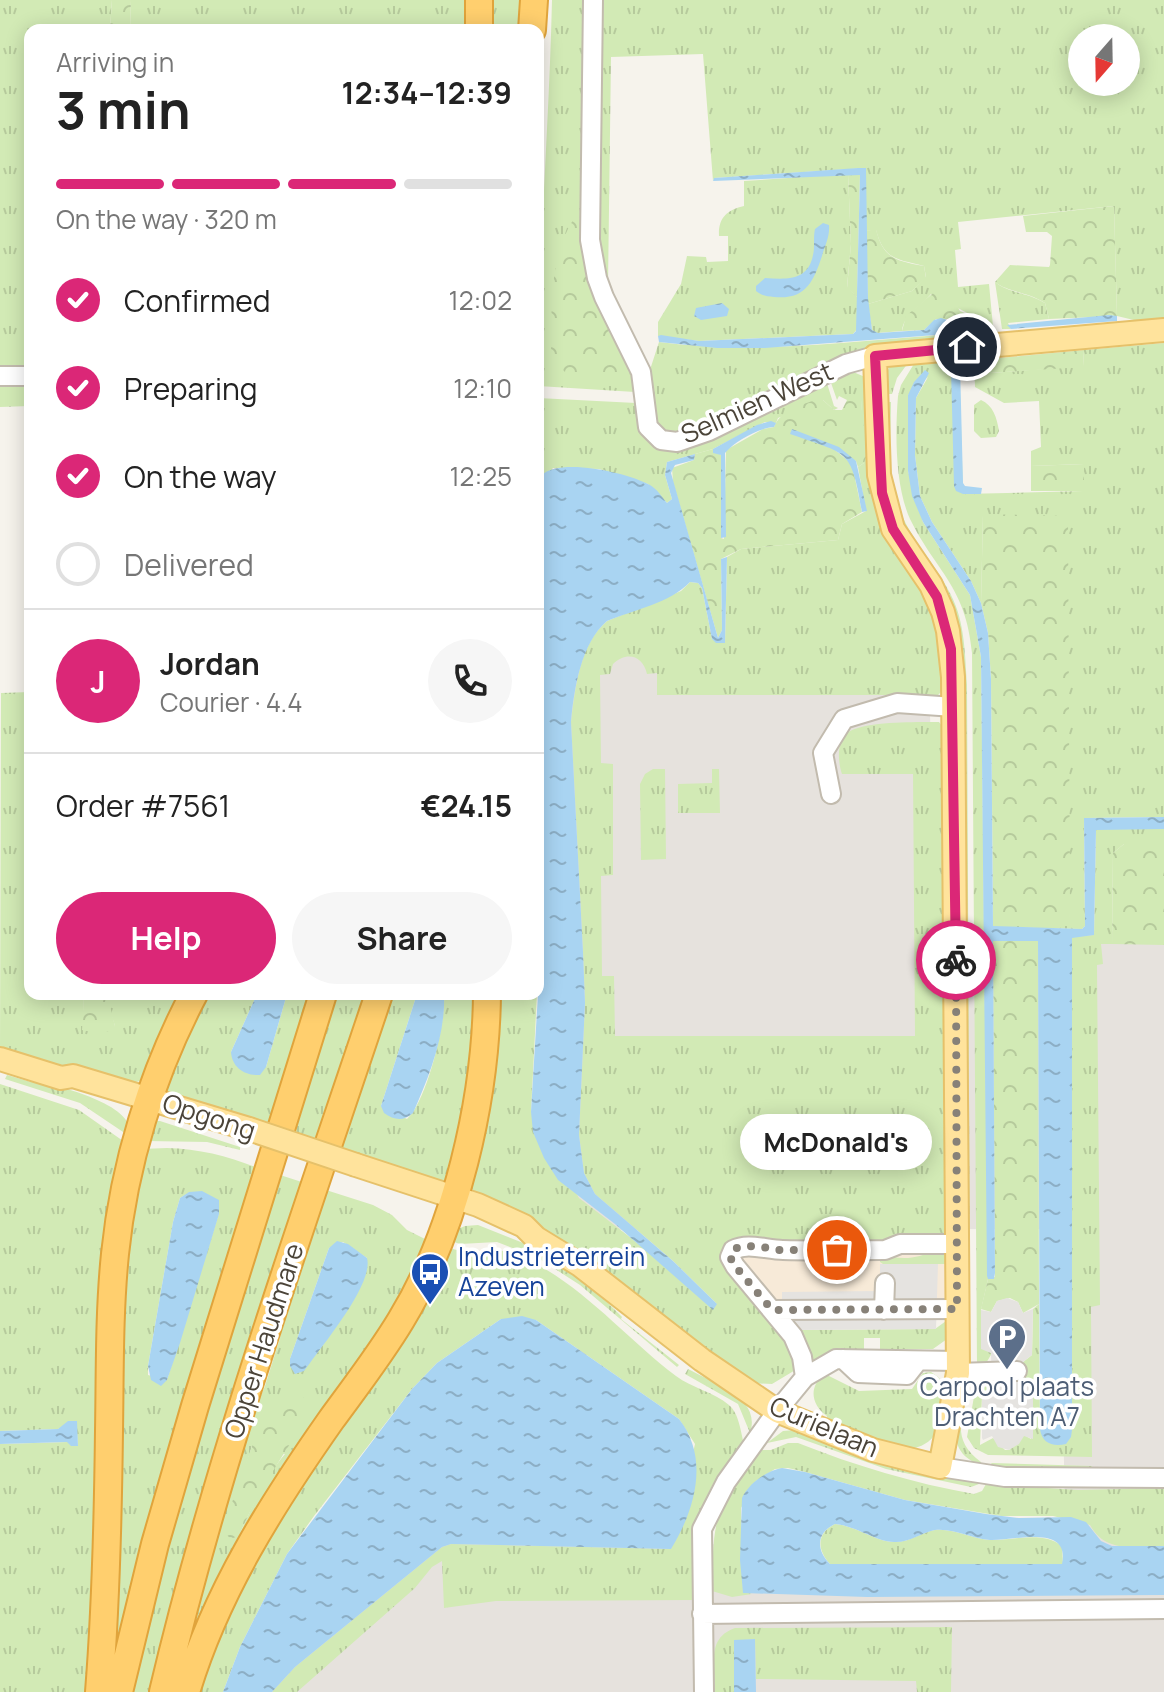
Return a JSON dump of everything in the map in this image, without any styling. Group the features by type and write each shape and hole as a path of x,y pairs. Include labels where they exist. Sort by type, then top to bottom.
{"highway":[{"path":"479,0 481,24"},
{"path":"532,24 534,0"},
{"path":"99,1692 106,1609 110,1309 121,1215 147,1104 191,1000"},
{"name":"Opper Haudmare","path":"119,1692 155,1544 195,1406 321,1000"},
{"name":"Opper Haudmare","path":"163,1692 183,1608 232,1437 377,1000"},
{"path":"186,1692 208,1631 257,1532 401,1320 422,1280 453,1204 480,1077 486,1000"}],"main road":[{"name":"Selmien West","path":"875,356 1164,330"},
{"path":"875,356 882,493 893,529 931,585 943,612 951,649 954,707 958,1367 940,1467"},
{"name":"Opgong","path":"0,1059 61,1078 73,1076 147,1104 354,1172"},
{"name":"Curielaan","path":"354,1172 524,1226 536,1238 580,1265 702,1360 777,1411 873,1450 940,1467"}],"street":[{"path":"483,24 490,0"},
{"path":"527,0 531,24"},
{"name":"Selmien West","path":"593,0 590,240 604,297 641,372 650,431 661,440 677,442 709,431 846,364 875,356"},
{"path":"0,376 24,376"},
{"path":"831,794 823,753 844,719 897,703 954,707"},
{"path":"805,1377 798,1345 735,1266 730,1257 733,1250 757,1246 778,1250 885,1250 900,1244 957,1244"},
{"path":"884,1310 885,1283"},
{"path":"772,1310 957,1309"},
{"path":"704,1692 702,1529 726,1482 805,1377 819,1367 843,1359 858,1373 907,1375 918,1361 1017,1371"},
{"name":"Curielaan","path":"940,1467 1005,1477 1164,1478"},
{"path":"702,1614 1164,1609"}],"shaded area":[{"path":"927,637 938,926 1164,933 1164,1692 247,1692 402,1513 659,1520 783,1575 1066,1580 1060,1229 569,1230 567,650"},
{"path":"948,1229 948,1323 937,1317 793,1330 726,1250 738,1241 939,1239"},
{"path":"880,1264 938,1264 936,1329 793,1330 782,1302 782,1292 880,1291"},
{"name":"Carpool plaats Drachten A7","path":"1007,1298 1018,1302 1023,1313 1033,1309 1032,1355 1023,1362 1023,1381 1033,1387 1033,1439 1024,1436 1019,1444 1009,1450 998,1447 992,1436 982,1438 982,1395 992,1389 991,1353 981,1349 981,1310 991,1312 997,1301"}],"green space":[{"path":"0,0 112,0 110,24 24,24 24,371 0,372"},
{"path":"112,0 131,0 130,24 110,24"},
{"path":"131,0 470,0 470,24 130,24"},
{"path":"490,0 525,0 525,24 489,24"},
{"path":"552,0 588,0 583,225 632,371 635,392 544,386 544,204"},
{"path":"600,0 1164,0 1164,319 1138,321 1117,316 1114,206 958,222 961,249 955,250 958,287 989,284 994,337 908,346 673,437 656,430 647,379 659,342 780,347 988,331 988,327 980,326 971,315 931,294 909,315 902,331 877,333 872,330 868,304 912,291 926,277 924,266 893,257 883,247 876,230 866,231 866,168 714,178 713,181 703,54 611,57 608,285 598,259"},
{"path":"848,174 851,244 847,287 857,297 858,328 853,334 699,341 658,336 658,322 681,284 687,256 706,257 707,262 728,261 728,236 719,236 720,224 728,213 744,206 744,181"},
{"path":"848,174 860,175 857,297 847,288 851,244"},
{"path":"1114,206 1117,316 1049,319 1045,303 995,282 1010,265 1050,265 1052,236 1047,232 1026,232 1023,216"},
{"path":"573,220 583,225 632,371 621,383 574,381 551,358 555,269"},
{"path":"876,229 887,253 899,260 924,266 926,278 912,291 868,304 866,231"},
{"path":"995,282 1045,303 1049,319 1008,323 1011,329 1002,329"},
{"path":"938,289 950,293 960,311 976,318 980,326 936,319 924,330 902,331 906,316"},
{"path":"1164,343 1164,817 1084,818 1085,926 1082,929 993,927 993,917 1070,917 983,515 981,603 971,581 932,522 920,496 915,455 916,398 928,377 908,395 908,471 923,522 970,595 981,657 988,1279 981,1310 981,1348 992,1353 985,1365 977,1365 972,653 969,630 957,595 920,537 905,506 897,459 898,396 917,359 959,355 963,494 1083,491 1083,464 1031,466 1031,451 1041,447 1039,401 1004,403 975,387 974,360 989,359 990,373 1083,366 1084,350"},
{"path":"1084,350 1083,367 989,373 989,359"},
{"path":"908,363 897,378 892,394 885,394 886,374 891,364"},
{"path":"851,371 865,377 872,461 938,623 945,688 938,695 657,695 657,673 647,674 638,659 628,656 613,664 610,674 600,675 601,763 613,764 613,875 601,876 602,976 614,976 615,1036 915,1036 913,774 842,774 839,752 841,740 856,728 939,722 945,730 948,1229 943,1238 884,1245 818,1246 805,1240 738,1241 728,1245 788,1337 797,1369 772,1384 750,1383 477,1197 470,1185 492,1000 537,1000 531,1112 579,1198 717,1304 673,1261 595,1194 584,1173 579,1135 585,1003 571,722 580,667 591,641 607,621 681,591 690,582 698,583 702,588 712,639 725,643 727,557 741,549 838,540 842,524 866,511 858,467 864,463 861,400 847,400 839,396 837,400 830,380"},
{"path":"826,380 834,406 838,408 834,410 823,400 778,418 776,423 765,422 713,449 667,462 665,475 672,499 667,503 648,484 599,469 553,468 544,479 544,398 636,403 643,434 656,446"},
{"path":"0,382 24,382 24,406 0,407"},
{"path":"823,400 834,410 842,410 847,400 861,400 864,463 858,467 856,461 835,450 852,464 862,512 842,524 838,540 741,549 721,559 722,630 718,638 673,482 672,468 694,460 695,454 713,449 721,455 721,538 724,539 726,450 763,429 774,427 781,416 791,409"},
{"path":"981,400 989,405 996,417 999,431 996,437 981,438 974,431 974,405"},
{"path":"885,402 891,402 891,467 898,505 909,529 956,605 965,650 970,1288 964,1288 961,683 892,505"},
{"path":"1084,464 1084,491 1031,491 1031,466"},
{"path":"983,514 1068,516 1070,918 993,917 991,679 988,633 981,603"},
{"path":"24,692 24,1000 84,1000 83,1030 115,1026 108,1000 187,1000 143,1080 130,1083 97,1079 12,1052 0,1052 1,693"},
{"path":"653,769 665,769 666,859 641,860 640,784 645,774"},
{"path":"712,769 719,769 720,813 678,813 678,784 712,783"},
{"path":"1096,829 1164,829 1164,844 1124,844 1113,853 1112,944 1101,944 1103,964 1097,965 1100,1305 1091,1307 1092,1457 988,1455 974,1448 967,1437 977,1379 988,1382 992,1389 982,1395 980,1445 993,1438 1009,1450 1024,1435 1031,1439 1023,1362 1032,1355 1033,1309 1039,1304 1040,1429 1072,937 1094,935"},
{"path":"1124,844 1164,844 1164,945 1112,944 1113,853"},
{"path":"993,940 1038,941 1039,1304 1023,1313 1018,1302 1010,1298 997,1301 991,1312 981,1309 988,1279 995,1277"},
{"path":"84,1000 108,1000 115,1026 100,1033 82,1030"},
{"path":"199,1000 254,1000 231,1052 266,1067 285,1000 310,1000 272,1127 163,1094"},
{"path":"329,1000 367,1000 321,1143 289,1132"},
{"path":"388,1000 415,1000 381,1106 407,1119 422,1096 434,1060 444,1000 482,1000 482,1022 449,1184 340,1149"},
{"path":"7,1075 59,1086 109,1106 129,1125 129,1136 80,1103 5,1079"},
{"path":"0,1084 79,1110 126,1143 95,1692 0,1692 0,1444 68,1442 72,1446 78,1445 76,1421 58,1429 0,1431"},
{"path":"154,1121 240,1147 240,1150 207,1142 146,1141"},
{"path":"141,1149 203,1152 260,1169 110,1692 115,1309","holes":["190,1192 219,1213 167,1380 148,1375 173,1222 180,1198"]},
{"path":"277,1174 308,1184 156,1692 128,1692 156,1573"},
{"path":"326,1190 373,1205 392,1215 407,1230 431,1242 173,1692 237,1452 265,1386 280,1338 284,1306","holes":["343,1242 367,1258 290,1359 329,1248","252,1446 285,1454 265,1483 239,1536 239,1487"]},
{"path":"478,1225 531,1246 583,1278 621,1319 679,1365 677,1367 580,1285 538,1258 497,1242 460,1244 451,1241 453,1231"},
{"path":"450,1248 506,1251 538,1265 580,1293 676,1376 717,1397 735,1413 744,1444 727,1463 706,1499 699,1534 696,1600 496,1601 444,1608 442,1561 297,1692 272,1692 295,1667 442,1547 451,1544 671,1549 695,1444 679,1419 536,1320 501,1319 437,1363 412,1389 314,1516 287,1554 240,1647 223,1692 191,1692 236,1579 423,1308 437,1284"},
{"path":"936,1249 946,1251 948,1264 880,1262 880,1254 908,1258"},
{"path":"946,1321 947,1339 933,1349 880,1349 880,1338 864,1338 864,1350 831,1350 808,1363 793,1330 935,1329"},
{"path":"688,1369 722,1386 742,1401 752,1420 750,1433 738,1404 685,1374"},
{"path":"931,1372 944,1386 939,1426 925,1444 906,1450 825,1422 827,1416 815,1401 816,1384 825,1374 859,1391 912,1389 923,1373"},
{"path":"968,1378 970,1382 962,1416 962,1435 981,1465 968,1459 956,1440 958,1416"},
{"path":"291,1395 304,1398 311,1409 264,1487 239,1536 230,1539 223,1528 252,1446 268,1418"},
{"path":"795,1430 979,1484 971,1487 886,1469 796,1437 767,1443 783,1431"},
{"path":"788,1443 798,1443 907,1479 974,1494 982,1491 986,1484 1078,1490 1164,1488 1164,1546 1122,1546 1104,1541 1090,1525 1053,1516 1001,1516 905,1500 805,1472 775,1469 756,1481 741,1508 743,1592 752,1594 732,1597 712,1591 715,1530 725,1499 733,1484 761,1450 771,1450"},
{"path":"992,1463 1092,1466 1092,1470 1013,1470 988,1466"},
{"path":"835,1524 894,1542 942,1530 990,1540 1046,1538 1062,1546 1063,1564 830,1564 820,1542 824,1532"},
{"path":"952,1627 951,1692 917,1692 916,1681 756,1679 755,1639 734,1641 734,1692 715,1692 716,1646 726,1633 735,1628"}],"water":[{"path":"866,168 868,298 872,330 878,333 924,330 934,320 941,318 965,326 986,326 988,331 765,348 717,348 659,342 658,336 661,335 699,341 853,334 856,331 860,175 713,181 714,178"},
{"path":"823,223 829,225 828,237 815,274 806,288 785,297 766,296 756,291 756,286 765,278 795,277 806,270 813,255 815,229"},
{"path":"722,303 729,309 727,316 701,320 694,316 696,308"},
{"path":"1117,316 1117,321 1011,329 1007,325"},
{"path":"954,363 960,365 963,483 982,488 981,494 963,494 956,491 954,486 951,369"},
{"path":"925,370 929,373 916,398 915,455 920,496 932,522 971,581 981,603 988,633 993,926 1082,929 1085,926 1084,818 1164,817 1164,829 1096,830 1094,935 1072,938 1072,1430 1066,1444 1061,1445 1045,1441 1040,1429 1038,941 993,941 995,1273 994,1279 987,1276 981,657 970,595 923,522 912,496 908,471 908,395"},
{"path":"771,421 776,423 774,427 748,436 725,453 726,537 721,538 721,455 713,453 713,449 757,425"},
{"path":"792,429 839,447 856,461 867,511 862,512 854,476 844,457 825,446 790,434"},
{"path":"695,454 694,460 675,465 671,473 718,638 722,630 721,559 727,557 725,643 716,643 712,639 702,588 698,583 690,582 662,601 607,621 591,641 580,667 571,722 585,1003 579,1135 584,1173 595,1194 673,1261 717,1304 713,1310 615,1224 558,1180 533,1132 531,1112 538,1000 544,1000 544,474 564,467 611,472 650,485 667,503 672,499 665,475 667,462"},
{"path":"254,1000 285,1000 266,1067 260,1075 240,1070 231,1052"},
{"path":"415,1000 444,1000 439,1040 413,1113 406,1118 395,1118 384,1113 381,1106"},
{"path":"202,1191 219,1200 219,1214 180,1343 167,1380 161,1386 151,1380 148,1366 173,1222 180,1198 189,1192"},
{"path":"337,1241 348,1244 367,1258 363,1282 347,1312 304,1371 295,1374 290,1359 329,1248"},
{"path":"522,1316 536,1320 679,1419 689,1434 694,1450 696,1484 687,1518 671,1549 451,1544 442,1547 295,1667 272,1692 223,1692 240,1647 287,1554 412,1389 437,1363 501,1319"},
{"path":"68,1421 77,1421 78,1446 67,1442 0,1444 0,1431 58,1429"},
{"path":"782,1468 805,1472 905,1500 986,1514 1019,1518 1071,1517 1086,1522 1101,1541 1112,1546 1164,1546 1164,1595 867,1597 743,1593 740,1560 742,1498 754,1483","holes":["835,1524 894,1542 935,1530 990,1540 1038,1537 1058,1543 1062,1551 1062,1564 830,1564 822,1553 820,1542 824,1532"]},
{"path":"755,1639 756,1692 734,1692 734,1640"}],"way so far":[{"path":"837,1250 739,1247 733,1250 730,1257 772,1310 957,1309 956,960"}],"place":[{"name":"McDonald's","path":"837,1250"},
{"name":"Industrieterrein Azeven","path":"430,1306"},
{"name":"Carpool plaats Drachten A7","path":"1007,1371"}],"route":[{"path":"956,960 951,649 937,597 893,529 882,493 875,356 967,347"}]}
